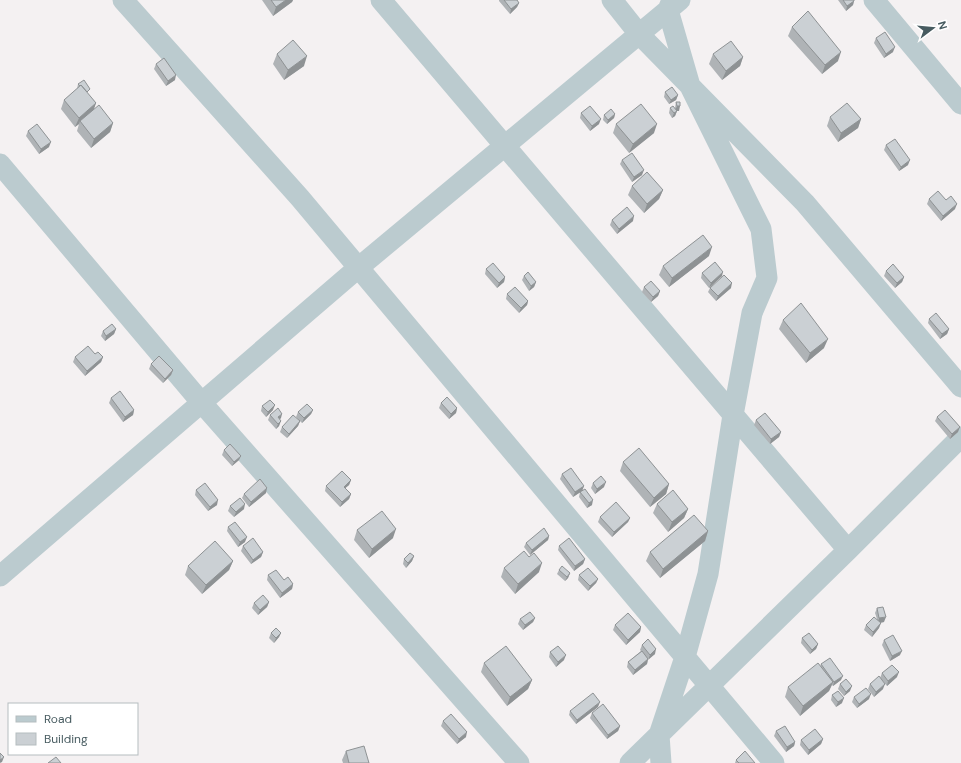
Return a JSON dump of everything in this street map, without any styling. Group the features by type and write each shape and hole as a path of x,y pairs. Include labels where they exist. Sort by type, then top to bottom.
{"street":[{"path":"122,0 300,198 774,763"},
{"path":"382,0 848,550"},
{"path":"612,0 639,34 805,203 961,387"},
{"path":"874,0 961,104"},
{"path":"0,576 358,268 639,34 673,3"},
{"path":"662,763 659,735 685,657 708,574 733,415 752,313 767,278 761,229 690,86 673,3"},
{"path":"0,164 202,402 519,763"},
{"path":"630,763 848,550 961,436"}],"building":[{"path":"271,0 286,0 276,7"},
{"path":"504,0 517,0 519,3 511,9"},
{"path":"843,0 854,0 854,1 847,6"},
{"path":"808,11 841,52 825,65 792,27"},
{"path":"885,32 895,47 886,54 876,38"},
{"path":"293,40 307,56 288,70 277,54"},
{"path":"731,41 743,57 726,71 713,54"},
{"path":"164,58 176,75 168,81 156,64"},
{"path":"84,80 90,89 87,92 81,85 80,86 78,84"},
{"path":"81,85 96,103 79,118 64,100"},
{"path":"672,87 678,95 671,100 665,92"},
{"path":"676,102 680,102 680,106 677,106"},
{"path":"847,103 861,119 841,133 830,117"},
{"path":"641,104 657,124 633,144 616,124"},
{"path":"99,105 113,123 94,139 80,121"},
{"path":"590,106 601,119 592,126 581,113"},
{"path":"673,106 677,111 674,113 670,108"},
{"path":"611,109 615,114 608,120 604,115"},
{"path":"37,124 51,142 41,149 28,131"},
{"path":"895,139 910,160 901,167 886,145"},
{"path":"632,153 644,170 634,177 622,160"},
{"path":"647,172 663,190 647,204 632,186"},
{"path":"938,191 946,200 951,196 957,204 943,216 929,199"},
{"path":"627,207 634,216 619,229 612,220"},
{"path":"703,235 712,247 672,278 663,266"},
{"path":"715,262 723,272 711,283 702,273"},
{"path":"493,263 505,277 499,283 486,269"},
{"path":"893,264 904,277 897,283 886,271"},
{"path":"528,272 536,282 531,286 524,276"},
{"path":"724,275 732,283 718,296 710,288"},
{"path":"651,281 660,291 653,297 644,287"},
{"path":"515,287 528,301 521,308 507,294"},
{"path":"801,303 828,339 810,353 783,320"},
{"path":"936,313 949,329 942,334 929,319"},
{"path":"112,324 116,329 106,336 103,331"},
{"path":"88,346 95,354 98,352 103,357 87,371 75,357"},
{"path":"159,356 173,370 165,379 151,364"},
{"path":"120,391 134,410 125,417 111,398"},
{"path":"447,397 457,408 451,414 441,403"},
{"path":"270,400 275,405 268,412 262,406"},
{"path":"307,404 313,410 304,418 298,412"},
{"path":"278,408 282,414 278,417 281,421 278,424 270,415"},
{"path":"945,410 960,427 952,434 937,417"},
{"path":"765,413 781,432 771,439 756,420"},
{"path":"293,415 300,421 289,434 282,427"},
{"path":"230,444 241,456 234,462 224,450"},
{"path":"639,448 669,484 654,498 623,462"},
{"path":"571,468 584,486 575,492 562,474"},
{"path":"342,471 351,480 344,487 351,494 342,502 326,486"},
{"path":"601,476 606,482 597,489 593,483"},
{"path":"260,479 267,488 251,502 244,494"},
{"path":"205,483 218,500 210,507 196,490"},
{"path":"585,489 593,500 589,503 580,492"},
{"path":"673,490 688,509 672,522 657,504"},
{"path":"240,498 245,504 236,512 230,506"},
{"path":"616,502 630,518 614,532 600,517"},
{"path":"382,511 396,529 372,549 357,530"},
{"path":"694,515 708,531 663,569 650,552"},
{"path":"235,522 247,537 240,542 228,527"},
{"path":"544,528 549,536 532,550 526,543"},
{"path":"253,538 263,552 253,560 243,546"},
{"path":"569,538 585,559 575,566 559,546"},
{"path":"215,541 233,561 206,585 188,566"},
{"path":"524,551 529,557 534,553 542,563 518,584 504,568"},
{"path":"410,553 414,556 408,563 404,559"},
{"path":"562,566 570,573 567,577 559,570"},
{"path":"588,568 598,579 590,586 579,575"},
{"path":"276,570 284,580 288,577 293,584 282,593 268,575"},
{"path":"263,595 269,602 260,610 254,603"},
{"path":"883,607 886,617 879,618 877,608"},
{"path":"530,612 535,618 525,625 520,619"},
{"path":"628,613 641,627 628,640 615,625"},
{"path":"874,617 881,623 873,632 866,625"},
{"path":"276,628 281,633 276,638 271,633"},
{"path":"809,633 818,644 812,650 802,638"},
{"path":"893,635 902,651 892,656 884,640"},
{"path":"648,639 656,649 650,655 642,645"},
{"path":"506,646 532,680 510,697 484,663"},
{"path":"558,646 566,655 558,662 550,652"},
{"path":"642,651 648,659 635,670 628,662"},
{"path":"830,658 843,676 834,682 821,664"},
{"path":"818,663 833,682 803,706 788,687"},
{"path":"892,665 899,672 888,681 882,673"},
{"path":"879,676 885,684 876,692 870,684"},
{"path":"846,679 852,686 846,692 840,684"},
{"path":"866,688 871,694 859,704 854,697"},
{"path":"838,691 844,698 838,702 832,695"},
{"path":"593,693 600,702 577,720 570,711"},
{"path":"603,704 620,726 608,735 592,713"},
{"path":"451,714 467,732 459,739 443,721"},
{"path":"785,726 795,742 787,747 776,731"},
{"path":"815,729 823,739 809,750 801,740"},
{"path":"364,746 369,763 349,763 346,751"},
{"path":"745,751 755,763 739,763 736,760"},
{"path":"0,753 4,757 0,760"},
{"path":"56,757 61,763 48,763"}]}
